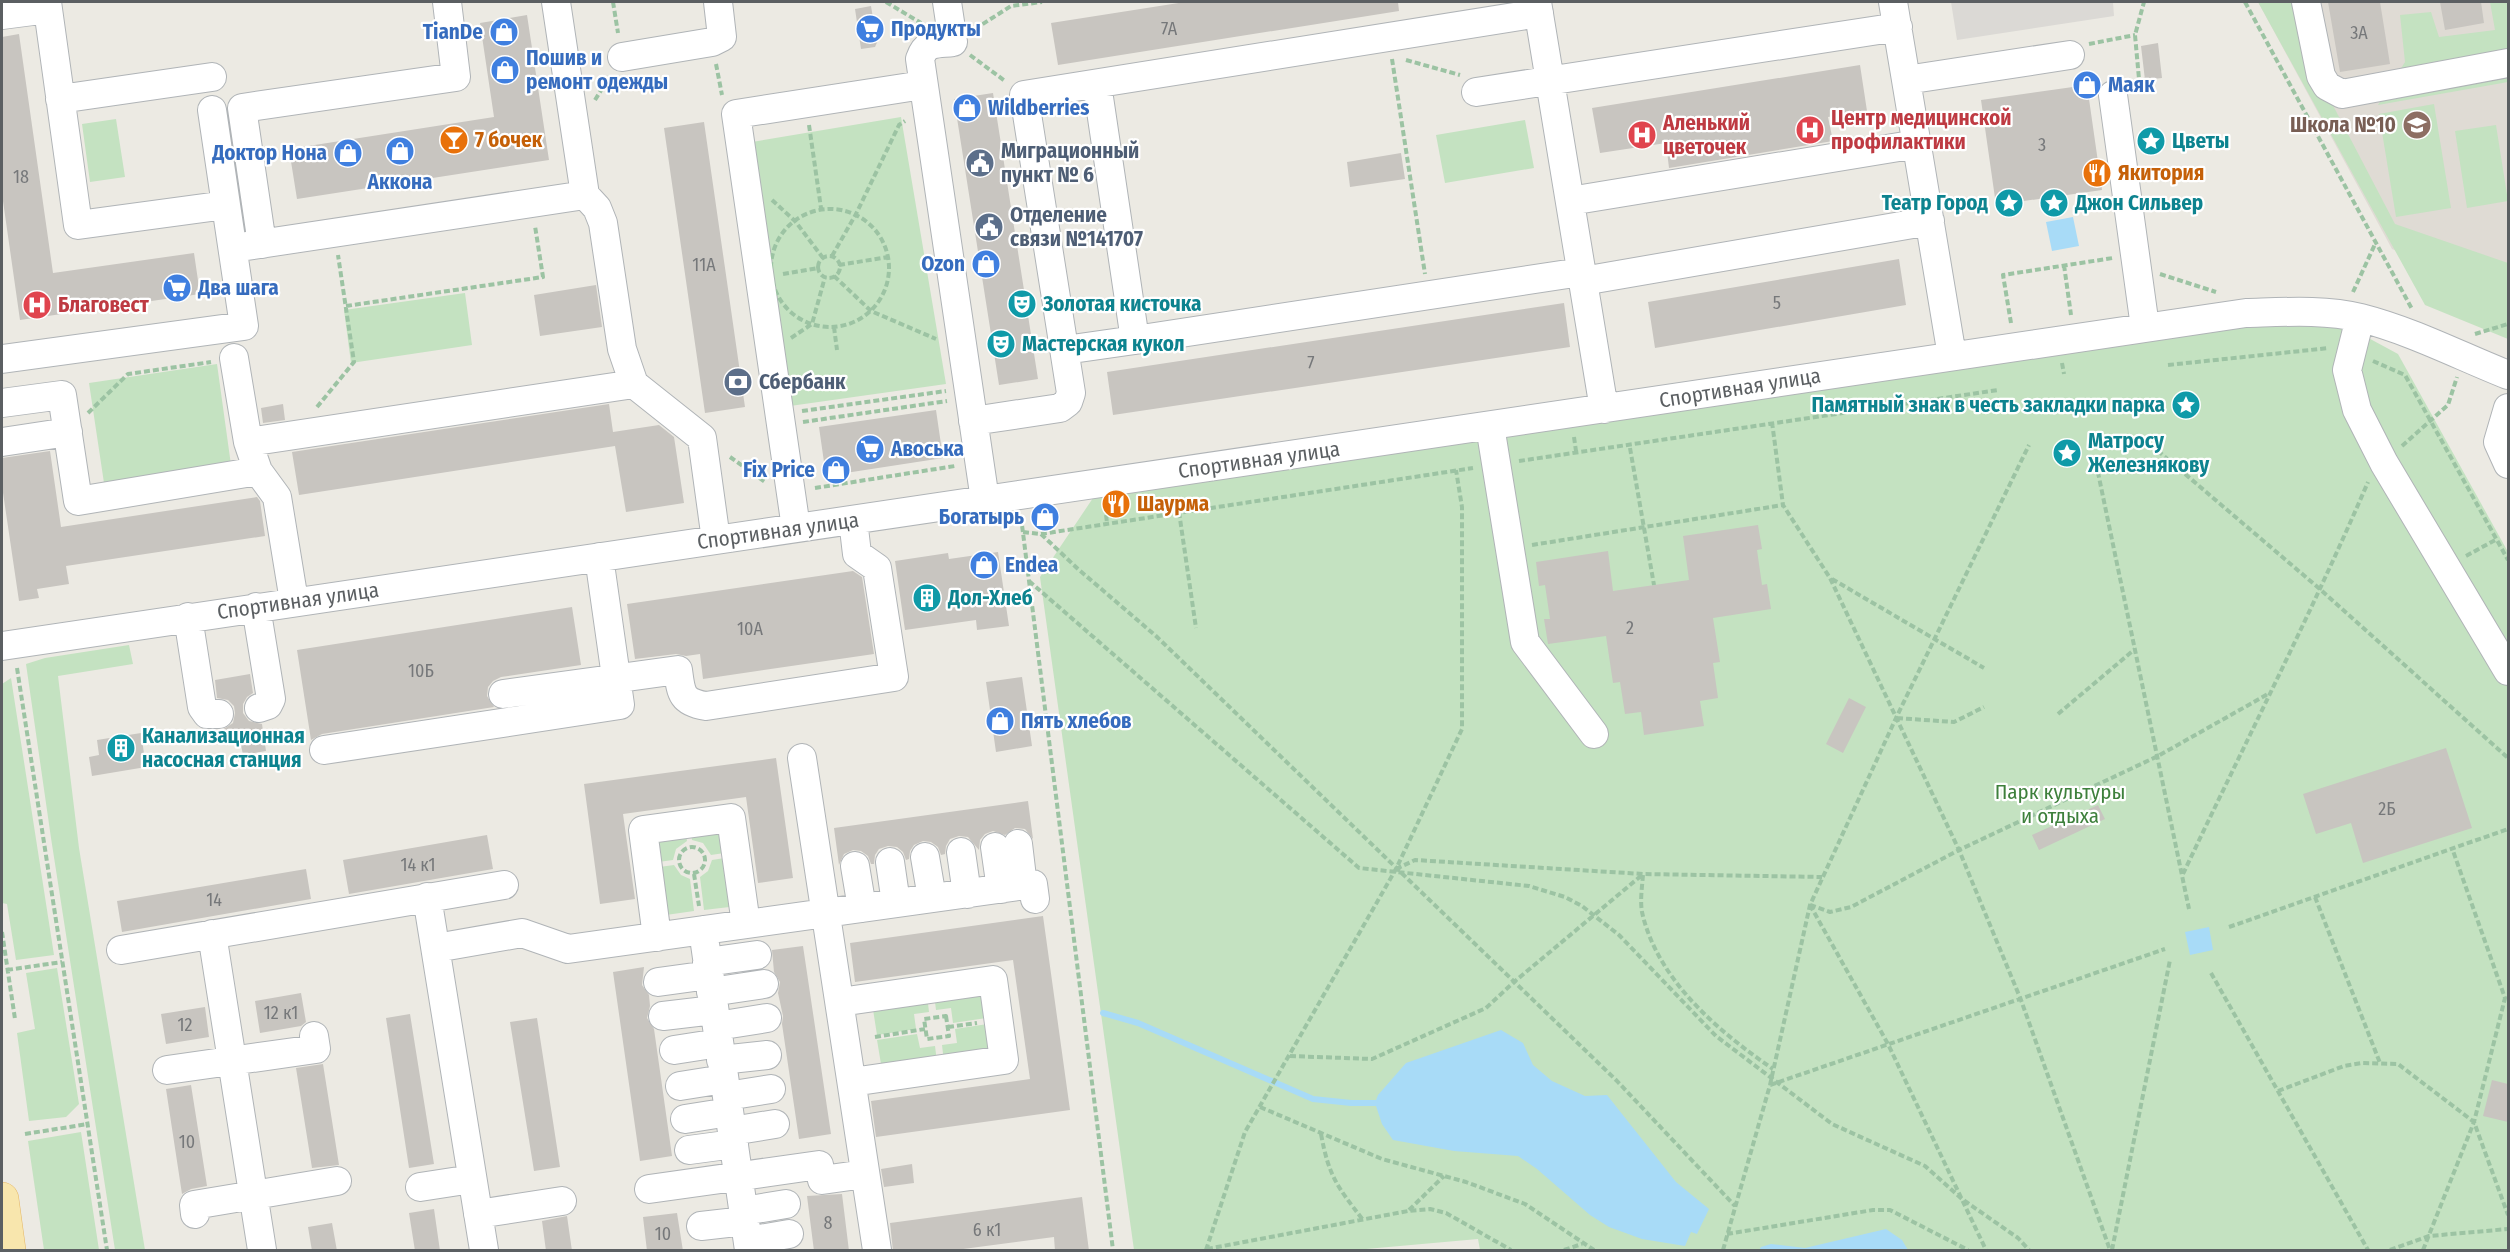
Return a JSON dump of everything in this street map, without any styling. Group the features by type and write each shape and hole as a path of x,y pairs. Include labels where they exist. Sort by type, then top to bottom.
{"main road":[{"path":"2,1198 9,1251"}],"street":[{"path":"262,244 242,108 456,77 447,2"},
{"path":"556,2 585,195 597,208 603,223 622,349 634,384 702,438 716,540"},
{"path":"622,57 712,42 722,37 718,2"},
{"path":"947,2 953,42 929,45 923,50 920,59 985,500"},
{"path":"2306,2 2321,76 2335,91 2342,94 2508,63"},
{"path":"2,15 47,5 78,225 226,205"},
{"path":"970,402 1059,408 1068,402 1071,393 1024,95 1538,7 1604,409"},
{"path":"1476,92 1550,81 1896,14 1952,356"},
{"path":"1906,80 2070,55"},
{"path":"60,99 212,76"},
{"path":"1097,84 1135,340"},
{"path":"793,507 736,114 806,103 925,95"},
{"path":"2113,95 2145,327"},
{"path":"2,359 244,326 212,111"},
{"path":"1570,201 1917,144"},
{"path":"233,248 585,195"},
{"path":"1065,350 1428,295 1582,276 1930,221"},
{"path":"2356,307 2347,370 2356,410 2384,463 2508,671"},
{"name":"Спортивная улица","path":"9,655 188,617 716,540 793,507 853,520 2246,313 2331,313 2356,307 2410,335 2508,375"},
{"path":"234,358 248,442 258,471 277,497 294,601"},
{"path":"248,442 634,384"},
{"path":"2,403 62,395 78,501 258,471"},
{"path":"2508,408 2498,442 2508,464"},
{"path":"1490,426 1525,642 1594,734"},
{"path":"2,442 68,432"},
{"path":"503,694 690,668 681,693 691,703 706,706 894,677 877,568 857,554 853,520"},
{"path":"324,750 620,705 598,557"},
{"path":"256,607 271,699 268,705 259,708"},
{"path":"188,617 202,707 207,714 219,714"},
{"path":"802,758 816,781 826,913 877,1251"},
{"path":"657,937 643,830 654,828 731,818 746,924"},
{"path":"436,948 522,933 568,949 932,898 1020,891 1006,846"},
{"path":"961,852 967,894"},
{"path":"925,857 932,898"},
{"path":"890,862 896,903"},
{"path":"855,866 862,908"},
{"path":"121,950 504,885"},
{"path":"427,897 484,1251"},
{"path":"702,930 747,1231"},
{"path":"212,934 262,1251"},
{"path":"688,1150 720,1052 758,955"},
{"path":"840,1002 993,980 1004,1060 852,1082"},
{"path":"658,982 720,1052 775,1124"},
{"path":"685,1119 720,1052 764,984"},
{"path":"663,1016 720,1052 771,1089"},
{"path":"680,1086 720,1052 767,1018"},
{"path":"168,1070 316,1049 314,1036"},
{"path":"674,1050 767,1055"},
{"path":"649,1189 819,1165 822,1180 866,1173"},
{"path":"420,1187 472,1179"},
{"path":"195,1214 194,1205 337,1181"},
{"path":"478,1214 562,1201"},
{"path":"747,1231 786,1204"},
{"path":"701,1226 789,1234"}],"path":[{"path":"576,129 622,57 613,2"},
{"path":"953,42 1011,6 1042,2"},
{"path":"2113,95 2140,90 2135,35 2144,2"},
{"path":"2245,2 2414,313"},
{"path":"2070,55 2088,45 2135,35"},
{"path":"1428,295 1391,56 1459,74 1476,92"},
{"path":"720,84 722,97"},
{"path":"818,268 823,258 831,256 855,214 899,125 925,95"},
{"path":"806,103 821,208"},
{"path":"745,175 795,221 823,258"},
{"path":"346,306 543,277 532,203"},
{"path":"821,208 840,209 855,214 874,228 885,246 888,257 889,272 885,288 871,311 856,321 834,327 812,324 789,310 775,289 772,276 774,247 786,227 807,213 821,208"},
{"path":"293,435 354,362 335,233"},
{"path":"2356,307 2376,242"},
{"path":"825,277 834,276 839,270 839,265 831,256"},
{"path":"839,265 888,257"},
{"path":"2012,328 2003,275 2064,265 2112,258 2225,296"},
{"path":"2064,265 2072,319"},
{"path":"772,276 818,268"},
{"path":"818,268 825,277"},
{"path":"834,276 871,311 962,350"},
{"path":"770,352 812,324 825,277"},
{"path":"2472,335 2508,324"},
{"path":"834,327 837,350"},
{"path":"2168,365 2351,346 2366,359 2404,375 2508,560"},
{"path":"68,432 128,374 234,358"},
{"path":"2182,874 2268,694 2321,590 2373,472 2448,405 2459,371"},
{"path":"780,420 970,402"},
{"path":"780,420 970,402"},
{"path":"887,410 888,417"},
{"path":"1772,422 1783,505 1830,578 1959,850 2021,1000 2111,1251"},
{"path":"1574,434 1576,452"},
{"path":"702,438 793,507 979,463"},
{"path":"2144,439 2321,590 2508,758"},
{"path":"1723,1251 1770,1085 1810,905 1896,718 2029,445"},
{"path":"1630,448 1654,585"},
{"path":"2096,463 2188,909"},
{"path":"1456,470 1462,507 1462,729 1396,871 1245,1132 1207,1250 1408,1211 1430,1209 1446,1213 1511,1251"},
{"path":"1510,548 1783,505"},
{"path":"1105,506 1107,524"},
{"path":"1020,510 1113,1251"},
{"path":"1179,512 1196,628"},
{"path":"1023,532 1041,534 1078,569 1135,616 1396,871 1617,1081 1734,1206"},
{"path":"2446,568 2497,539"},
{"path":"1830,578 1984,668"},
{"path":"1029,581 1359,868 1529,886 1565,897 1595,915 1619,935 1716,1036 1771,1078 1832,1124 1925,1166 1962,1199 2019,1238 2029,1251"},
{"path":"2058,714 2135,649"},
{"path":"9,655 62,962 107,1251"},
{"path":"1810,905 1830,912 1851,907 1959,850 2158,756 2268,694"},
{"path":"1896,718 1954,722 1984,706"},
{"path":"2052,789 2058,803"},
{"path":"2229,927 2508,829"},
{"path":"691,847 702,851 705,858 702,870 694,874 686,872 679,862 683,850 691,847"},
{"path":"2423,1251 2474,1122 2505,998 2452,849"},
{"path":"1396,871 1414,860 1643,874 1822,877"},
{"path":"694,874 702,930"},
{"path":"1290,1056 1372,1059 1486,1008 1643,874"},
{"path":"1643,874 1642,910 1650,936 1663,962 1698,1008 1747,1052 1773,1070"},
{"path":"2315,897 2380,1063"},
{"path":"1810,905 1888,1044 1986,1251"},
{"path":"2,932 15,1019"},
{"path":"1770,1085 2165,949"},
{"path":"2111,1251 2170,960"},
{"path":"7,970 62,962"},
{"path":"2211,973 2368,1251"},
{"path":"946,1016 949,1036 927,1039 925,1029 924,1019 946,1016"},
{"path":"875,1037 925,1029"},
{"path":"2278,1091 2326,1070 2353,1064 2398,1064 2474,1122 2508,1215"},
{"path":"1261,1106 1383,1159 1466,1182 1525,1204 1594,1251"},
{"path":"25,1134 88,1124"},
{"path":"1321,1133 1326,1165 1335,1184 1363,1220"},
{"path":"1408,1211 1444,1176"},
{"path":"1727,1234 1873,1210 1890,1210 1968,1251"},
{"path":"2390,1251 2429,1236 2508,1229"},
{"path":"1564,1251 1582,1244"}],"shaded area":[{"path":"1951,2 2113,2 2114,16 1957,40"},
{"name":"Школа №10","path":"2258,2 2508,2 2508,293 2392,249"}],"green space":[{"path":"2258,2 2301,2 2315,71 2395,224 2508,263 2508,339 2425,305"},
{"path":"2490,2 2508,2 2508,82 2378,105 2405,62 2400,15 2431,12 2439,37 2495,30"},
{"path":"2434,104 2451,208 2396,217 2379,114"},
{"path":"901,117 946,384 790,406 752,142"},
{"path":"116,119 125,177 90,182 82,124"},
{"path":"1525,120 1534,168 1445,183 1436,135"},
{"path":"2496,125 2508,201 2467,208 2455,131"},
{"path":"465,293 472,345 351,363 344,310"},
{"name":"Парк культуры и отдыха","path":"2337,321 2398,354 2508,552 2508,1250 1480,1250 1478,1239 1355,1250 1134,1250 1040,577 1093,498 2240,325"},
{"path":"217,364 231,465 104,483 89,383"},
{"path":"129,645 133,664 58,676 79,848 145,1250 115,1250 26,664 45,658"},
{"path":"11,678 54,955 16,960 7,904 2,903 2,684"},
{"path":"726,822 731,852 711,855 703,843 692,840 690,827"},
{"path":"685,828 687,841 676,849 673,860 651,863 647,833"},
{"path":"731,857 738,906 704,910 700,877 708,871 712,860"},
{"path":"674,865 681,875 690,879 694,911 659,916 652,868"},
{"path":"57,968 79,1104 66,1117 29,1121 17,1033 35,1029 26,973"},
{"path":"988,986 993,1017 953,1023 951,1008 936,1010 934,994"},
{"path":"927,995 929,1012 914,1014 916,1029 877,1035 872,1003"},
{"path":"994,1023 998,1054 944,1062 942,1045 957,1043 955,1029"},
{"path":"917,1034 920,1048 935,1046 937,1062 882,1070 877,1040"},
{"path":"81,1132 99,1250 44,1250 28,1141"}],"water":[{"path":"2073,217 2079,246 2052,251 2046,222"},
{"path":"2209,927 2213,950 2190,955 2185,932"},
{"path":"1501,1030 1523,1043 1533,1065 1552,1081 1585,1096 1607,1095 1676,1182 1709,1209 1697,1234 1691,1232 1685,1246 1642,1239 1609,1227 1590,1215 1537,1169 1518,1156 1454,1151 1393,1140 1382,1124 1375,1103 1378,1095 1406,1063"},
{"path":"1886,1229 1902,1240 1908,1250 1759,1250 1771,1244 1805,1248"}],"building":[{"path":"1185,2 1398,2 1399,11 1058,65 1051,23"},
{"path":"2328,2 2380,2 2390,64 2340,72"},
{"path":"2440,2 2481,2 2484,23 2445,30"},
{"name":"Продукты","path":"871,6 873,18 879,17 882,31 875,47 861,49 855,9"},
{"path":"527,15 549,160 297,199 289,149 494,117 480,23"},
{"path":"19,34 53,273 194,253 200,294 20,320 2,194 2,37"},
{"path":"2158,43 2162,78 2145,80 2141,46"},
{"path":"1860,65 1867,111 1828,117 1833,141 1669,168 1666,143 1600,153 1592,108"},
{"path":"2087,85 2102,190 1996,205 1981,100"},
{"path":"993,93 1038,379 999,385 954,99"},
{"path":"704,122 745,407 705,413 664,128"},
{"path":"1401,153 1405,179 1350,187 1347,162"},
{"path":"1899,259 1906,305 1655,348 1648,302"},
{"path":"596,285 602,327 540,336 534,295"},
{"path":"1564,303 1570,347 1113,415 1107,372"},
{"path":"283,404 285,420 263,423 261,408"},
{"path":"609,404 613,432 659,425 674,437 684,503 626,512 615,446 299,495 292,452"},
{"path":"936,410 943,458 826,476 819,427"},
{"path":"50,451 61,527 257,497 260,501 265,536 66,566 69,584 37,589 39,598 19,601 2,486 2,458"},
{"path":"1758,525 1762,549 1757,550 1762,585 1767,584 1771,609 1713,618 1720,662 1713,663 1718,698 1700,701 1704,726 1644,735 1641,712 1625,714 1620,682 1613,683 1606,636 1548,644 1544,619 1550,619 1545,585 1539,586 1536,562 1608,551 1613,591 1689,580 1683,536"},
{"path":"998,552 1009,626 977,630 976,620 905,630 895,561 948,553 949,559"},
{"path":"853,571 862,577 874,654 703,679 700,654 686,656 676,654 635,659 627,604"},
{"path":"572,607 581,665 501,677 488,687 487,696 494,707 322,734 311,740 297,650"},
{"path":"250,674 253,693 243,704 243,713 249,721 262,724 266,751 243,755 239,735 223,737 222,730 233,723 235,713 234,706 228,700 217,698 215,680"},
{"path":"1022,677 1032,746 996,752 986,682"},
{"path":"1849,698 1866,707 1843,753 1826,744"},
{"name":"Канализационная насосная станция","path":"141,733 146,767 92,776 89,757 99,755 97,740"},
{"path":"2446,748 2472,828 2363,863 2351,823 2316,834 2303,794"},
{"path":"776,758 793,878 758,883 746,797 623,814 635,899 600,904 584,784"},
{"path":"1028,801 1033,839 1025,829 1015,828 1005,835 993,831 985,834 980,840 979,850 968,837 959,836 950,839 945,854 941,855 938,847 931,842 923,841 914,845 909,859 906,860 903,852 897,847 888,846 879,849 875,855 874,864 871,864 868,856 861,851 853,850 844,854 839,865 834,828"},
{"path":"2098,805 2105,819 2039,850 2032,835"},
{"path":"487,835 493,869 349,894 343,860"},
{"path":"306,869 311,899 122,932 117,901"},
{"path":"1043,916 1070,1110 876,1137 871,1101 1030,1079 1013,960 855,982 850,943"},
{"path":"803,946 831,1134 799,1139 778,993 780,982 774,972 772,950"},
{"path":"644,967 642,985 649,995 650,1006 647,1018 654,1029 672,1156 640,1161 613,972"},
{"path":"301,993 306,1022 301,1026 260,1033 255,1001"},
{"path":"205,1007 209,1037 166,1044 161,1014"},
{"path":"410,1014 434,1164 409,1168 386,1018"},
{"path":"537,1018 560,1167 534,1171 510,1022"},
{"path":"323,1064 339,1165 312,1168 296,1068"},
{"path":"2492,1080 2508,1084 2508,1122 2483,1116"},
{"path":"191,1085 207,1186 191,1189 182,1194 166,1089"},
{"path":"912,1164 914,1183 884,1187 881,1169"},
{"path":"842,1194 849,1251 814,1251 807,1196"},
{"path":"1082,1197 1089,1251 1055,1251 1054,1237 948,1251 893,1251 890,1223"},
{"path":"434,1209 440,1251 415,1251 409,1213"},
{"path":"677,1213 683,1251 647,1251 643,1217"},
{"path":"567,1216 572,1251 546,1251 542,1221"},
{"path":"332,1223 337,1251 312,1251 308,1227"}],"waterway":[{"path":"1103,1013 1138,1023 1313,1099 1375,1103"}],"place":[{"name":"Продукты","path":"870,29"},
{"name":"TianDe","path":"504,32"},
{"name":"Пошив и ремонт одежды","path":"505,70"},
{"name":"Маяк","path":"2087,85"},
{"name":"Wildberries","path":"967,108"},
{"name":"Школа №10","path":"2417,125"},
{"name":"Центр медицинской профилактики","path":"1810,130"},
{"name":"Аленький цветочек","path":"1642,135"},
{"name":"7 бочек","path":"454,140"},
{"name":"Цветы","path":"2151,141"},
{"name":"Аккона","path":"400,151"},
{"name":"Доктор Нона","path":"348,153"},
{"name":"Миграционный пункт № 6","path":"980,163"},
{"name":"Якитория","path":"2097,173"},
{"name":"Театр Город","path":"2009,203"},
{"name":"Джон Сильвер","path":"2054,203"},
{"name":"Отделение связи №141707","path":"989,227"},
{"name":"Ozon","path":"986,264"},
{"name":"Два шага","path":"177,288"},
{"name":"Золотая кисточка","path":"1022,304"},
{"name":"Благовест","path":"37,305"},
{"name":"Мастерская кукол","path":"1001,344"},
{"name":"Сбербанк","path":"738,382"},
{"name":"Памятный знак в честь закладки парка","path":"2186,405"},
{"name":"Авоська","path":"870,449"},
{"name":"Матросу Железнякову","path":"2067,453"},
{"name":"Fix Price","path":"836,470"},
{"name":"Шаурма","path":"1116,504"},
{"name":"Богатырь","path":"1045,517"},
{"name":"Endea","path":"984,565"},
{"name":"Дол-Хлеб","path":"927,598"},
{"name":"Пять хлебов","path":"1000,721"},
{"name":"Канализационная насосная станция","path":"121,748"}]}
